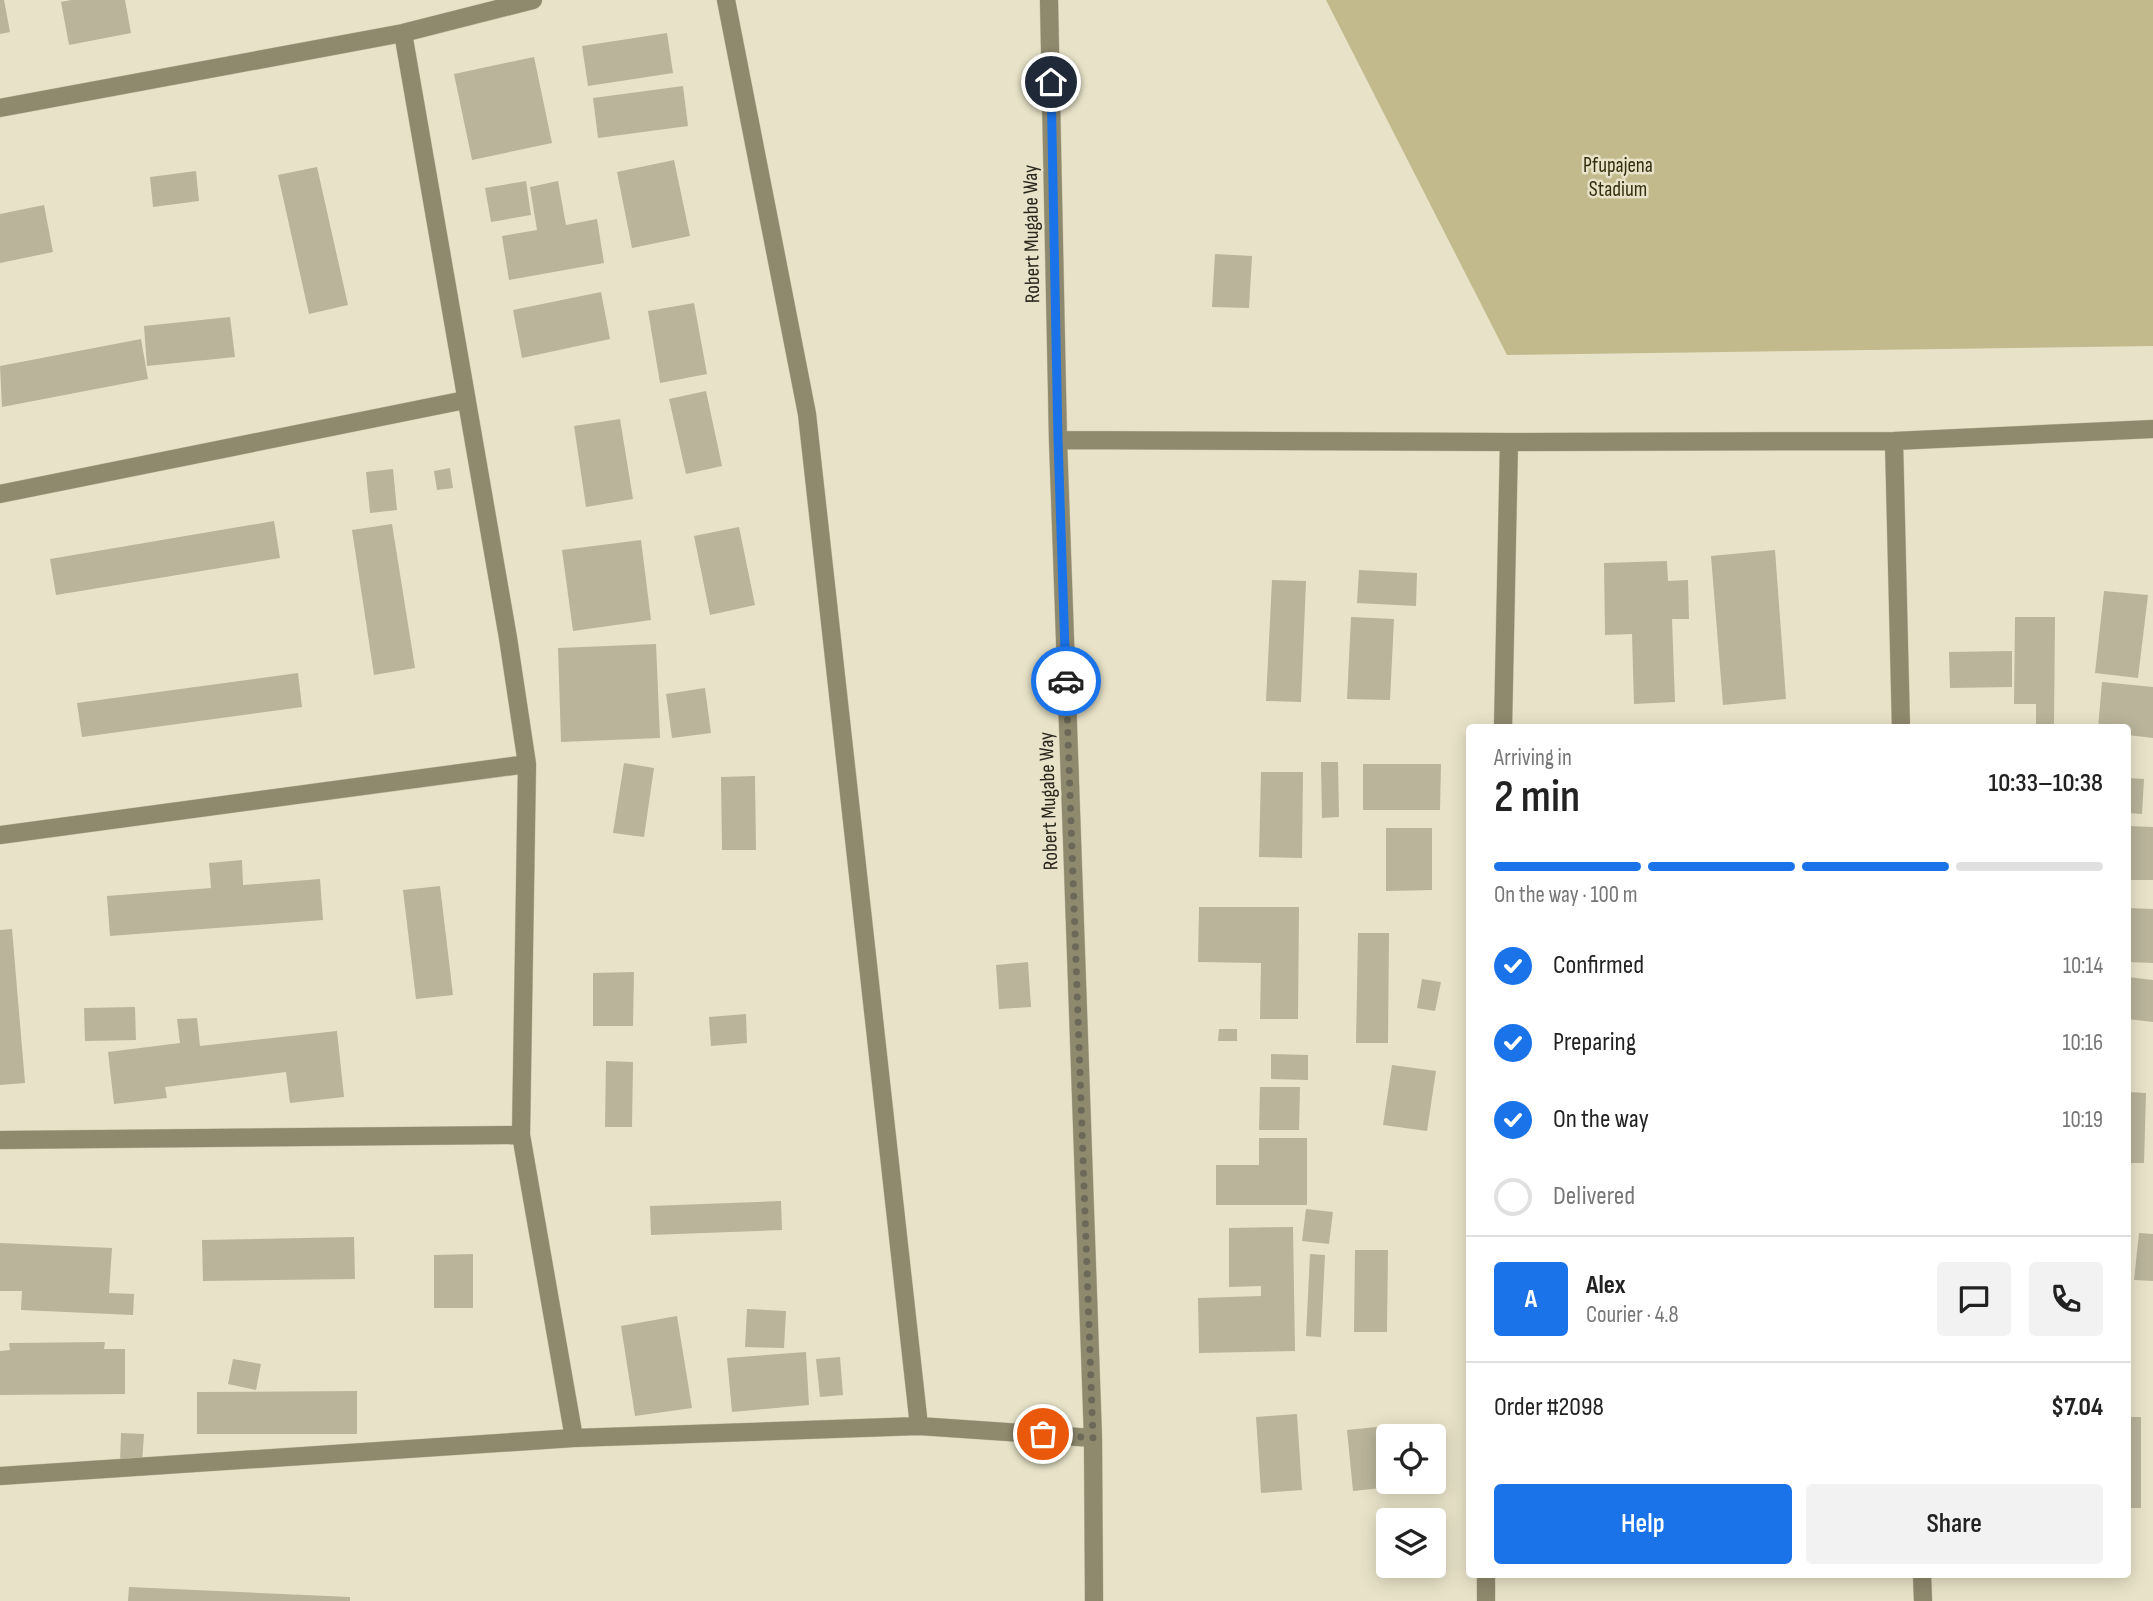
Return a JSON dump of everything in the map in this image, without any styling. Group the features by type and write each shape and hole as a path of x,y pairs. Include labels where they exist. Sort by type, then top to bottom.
{"street":[{"path":"0,108 402,33 533,0"},
{"path":"726,0 807,414 919,1426"},
{"name":"Robert Mugabe Way","path":"1049,0 1058,440 1093,1438 1094,1601"},
{"path":"402,33 508,638 527,764 521,1135 574,1438"},
{"path":"0,494 465,400"},
{"path":"1058,440 1894,441 2153,429"},
{"path":"1894,441 1901,724"},
{"path":"1503,724 1509,442"},
{"path":"0,835 527,764"},
{"path":"0,1140 521,1135"},
{"path":"0,1476 574,1438 919,1426 1093,1438"},
{"path":"1486,1578 1486,1601"},
{"path":"1922,1578 1923,1601"}],"green space":[{"name":"Pfupajena Stadium","path":"1326,0 2153,0 2153,346 1507,355"}],"building":[{"path":"0,0 4,0 10,32 0,34"},
{"path":"125,0 131,33 69,45 61,2"},
{"path":"667,33 673,73 588,86 582,46"},
{"path":"534,57 552,143 472,160 454,74"},
{"path":"683,86 688,126 598,138 593,98"},
{"path":"674,160 690,236 632,248 617,172"},
{"path":"317,167 348,305 309,314 278,175"},
{"path":"196,171 199,201 153,207 150,177"},
{"path":"526,181 531,215 491,222 485,188"},
{"path":"558,181 566,225 597,219 604,263 509,280 502,236 537,230 530,187"},
{"path":"44,205 53,252 0,263 0,214"},
{"path":"1215,254 1252,256 1249,308 1212,307"},
{"path":"601,292 610,339 522,358 513,310"},
{"path":"694,303 707,374 660,383 648,311"},
{"path":"230,317 235,357 147,366 144,326"},
{"path":"141,339 148,379 2,407 0,366"},
{"path":"706,391 722,466 686,474 669,399"},
{"path":"620,419 633,499 586,507 574,426"},
{"path":"450,468 453,488 437,490 434,471"},
{"path":"393,469 397,510 370,513 366,472"},
{"path":"274,521 280,558 56,595 50,559"},
{"path":"392,524 415,668 374,675 352,530"},
{"path":"739,527 755,605 710,615 694,536"},
{"path":"641,540 651,620 573,631 562,550"},
{"path":"1775,550 1786,699 1723,705 1711,556"},
{"path":"1667,561 1668,581 1688,580 1689,619 1672,619 1675,702 1634,704 1632,634 1605,635 1604,563"},
{"path":"1359,570 1417,573 1416,606 1357,603"},
{"path":"1272,580 1306,581 1301,702 1266,701"},
{"path":"2104,591 2148,595 2138,678 2095,673"},
{"path":"1351,617 1394,619 1390,700 1347,699"},
{"path":"2015,617 2055,617 2054,724 2036,724 2036,704 2014,704"},
{"path":"656,644 660,738 561,742 558,648"},
{"path":"2012,651 2012,687 1950,688 1949,652"},
{"path":"298,673 302,707 82,737 77,703"},
{"path":"2102,682 2153,687 2153,738 2131,735 2131,724 2098,724"},
{"path":"705,688 711,733 672,738 666,694"},
{"path":"1321,762 1338,762 1339,817 1322,818"},
{"path":"624,763 654,768 644,837 613,833"},
{"path":"1363,764 1441,764 1440,810 1363,810"},
{"path":"1261,772 1303,772 1302,858 1259,857"},
{"path":"755,776 756,850 722,850 721,777"},
{"path":"2131,778 2144,779 2142,814 2131,813"},
{"path":"2131,826 2153,827 2153,880 2131,880"},
{"path":"1386,828 1432,828 1432,890 1386,891"},
{"path":"242,860 243,885 320,879 323,920 110,936 107,896 211,888 209,863"},
{"path":"440,886 453,995 416,999 403,890"},
{"path":"1199,907 1299,907 1298,1019 1260,1019 1261,963 1198,962"},
{"path":"2131,908 2153,909 2153,963 2131,962"},
{"path":"12,929 25,1083 0,1085 0,930"},
{"path":"1358,933 1389,933 1388,1043 1356,1043"},
{"path":"1028,962 1031,1007 999,1009 996,965"},
{"path":"634,972 633,1026 593,1026 593,973"},
{"path":"2131,977 2153,980 2153,1022 2131,1019"},
{"path":"1422,979 1441,982 1435,1011 1417,1008"},
{"path":"135,1007 136,1040 85,1041 84,1008"},
{"path":"746,1014 747,1043 711,1046 709,1017"},
{"path":"197,1018 200,1046 337,1031 344,1097 290,1103 286,1072 165,1087 167,1098 114,1104 108,1052 180,1043 177,1019"},
{"path":"1219,1029 1237,1029 1237,1041 1218,1041"},
{"path":"1271,1054 1308,1055 1308,1080 1271,1079"},
{"path":"606,1061 633,1062 632,1127 605,1127"},
{"path":"1392,1065 1436,1071 1427,1131 1383,1125"},
{"path":"1260,1087 1300,1087 1299,1130 1259,1130"},
{"path":"2131,1092 2146,1093 2144,1163 2131,1163"},
{"path":"1259,1138 1307,1138 1307,1205 1216,1205 1216,1165 1259,1165"},
{"path":"781,1201 782,1230 651,1235 650,1206"},
{"path":"1306,1209 1333,1212 1329,1244 1302,1241"},
{"path":"1293,1227 1295,1351 1199,1353 1198,1298 1261,1296 1261,1286 1229,1287 1229,1228"},
{"path":"2139,1233 2153,1234 2153,1281 2134,1280"},
{"path":"354,1237 355,1279 203,1281 202,1240"},
{"path":"0,1243 112,1248 109,1293 134,1294 133,1315 21,1310 22,1291 0,1291"},
{"path":"1355,1250 1388,1250 1387,1332 1354,1332"},
{"path":"473,1254 473,1308 434,1308 434,1255"},
{"path":"1310,1254 1325,1255 1321,1337 1306,1336"},
{"path":"747,1309 786,1311 784,1348 745,1347"},
{"path":"677,1316 692,1408 635,1416 621,1326"},
{"path":"105,1342 104,1349 125,1349 125,1394 0,1395 0,1351 10,1350 9,1343"},
{"path":"806,1352 809,1405 732,1412 727,1358"},
{"path":"840,1357 843,1395 820,1397 816,1359"},
{"path":"233,1359 261,1364 256,1390 228,1384"},
{"path":"357,1391 357,1434 197,1434 197,1392"},
{"path":"1297,1414 1302,1490 1261,1493 1256,1417"},
{"path":"2131,1417 2141,1417 2141,1508 2131,1508"},
{"path":"1376,1427 1376,1489 1353,1491 1347,1430"},
{"path":"121,1433 144,1434 142,1463 120,1462"},
{"path":"129,1587 350,1597 350,1601 128,1601"}],"way so far":[{"path":"1043,1434 1093,1438 1066,681"}],"route":[{"path":"1051,82 1066,681"}]}
